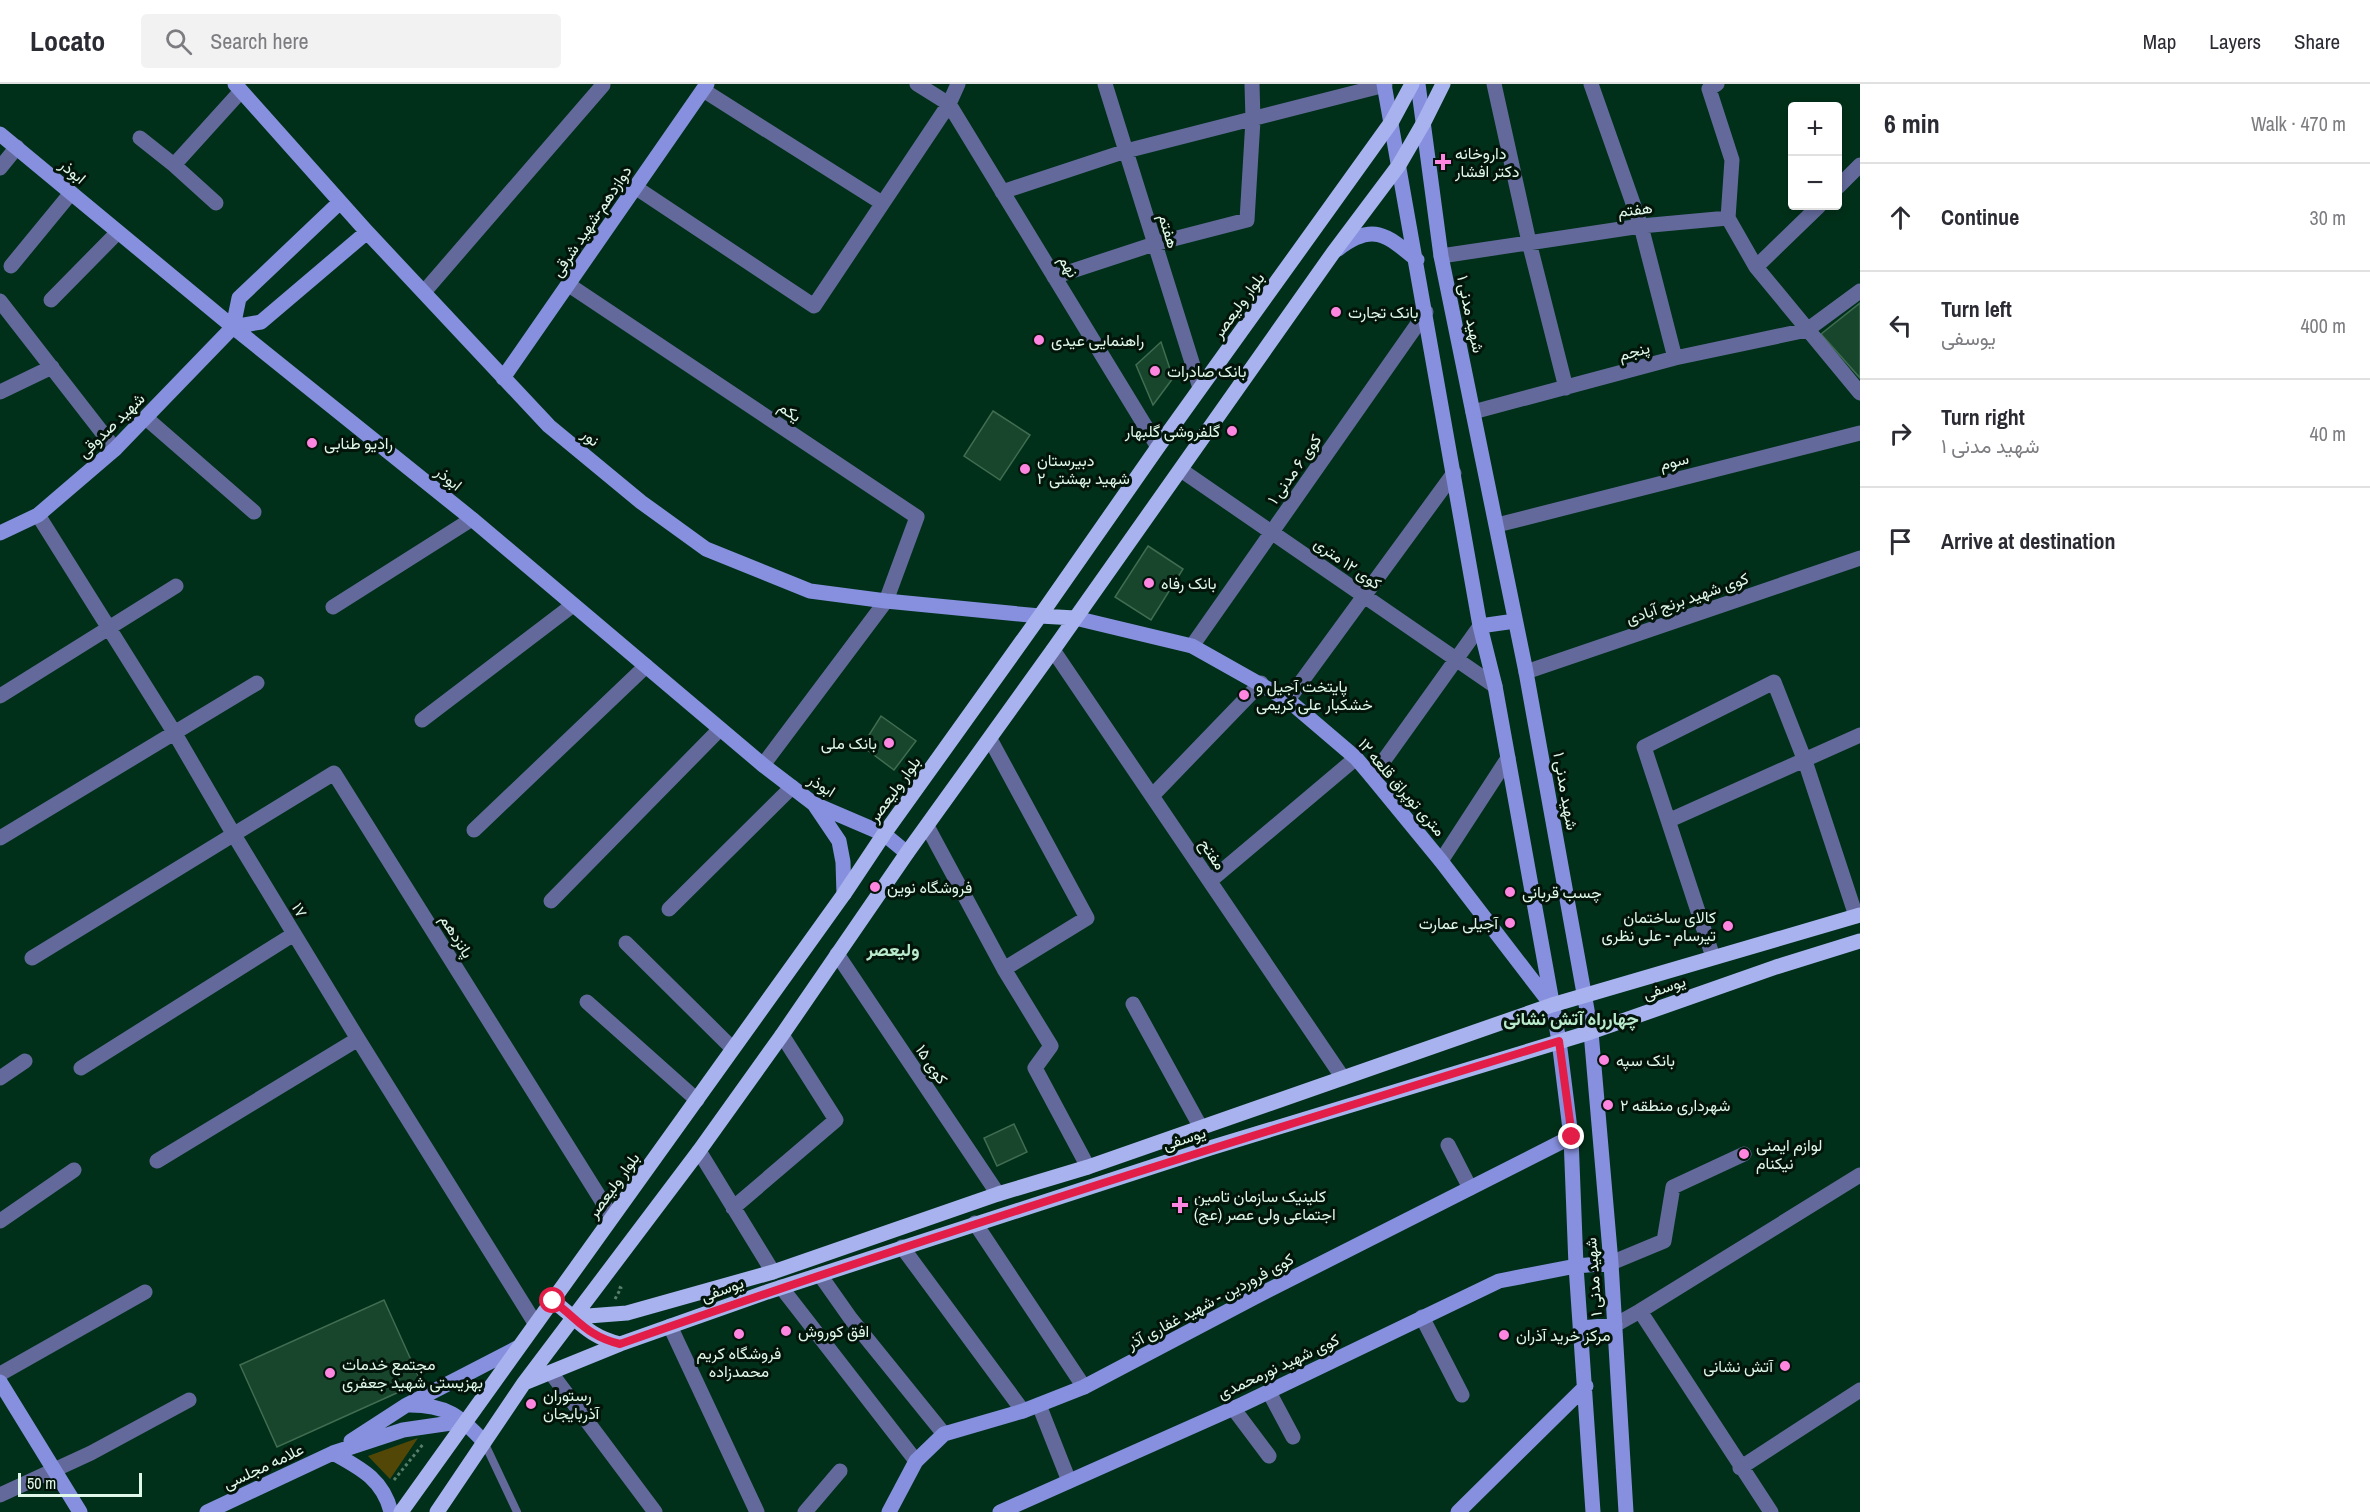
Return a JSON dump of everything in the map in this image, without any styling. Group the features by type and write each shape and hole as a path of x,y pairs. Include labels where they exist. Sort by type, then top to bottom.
{"main road":[{"name":"بلوار ولیعصر","path":"401,1512 844,894 1158,447 1392,121 1412,84"},
{"name":"شهید مدنی ۱","path":"1418,84 1441,256 1526,672 1591,1032 1611,1263 1626,1512"},
{"path":"438,1511 524,1383 699,1151 907,853 1333,253 1399,165 1443,84"},
{"name":"شهید مدنی ۱","path":"1384,85 1417,260 1480,626 1495,686 1559,1041 1572,1137 1576,1266 1593,1512"},
{"name":"دوازدهم-شهید شرقی","path":"503,378 705,87"},
{"name":"نور","path":"238,88 367,232 549,426 641,502 706,549 810,591 1040,616"},
{"name":"ابوذر","path":"0,134 233,327 472,519 763,765 814,804 884,834 907,853"},
{"path":"340,202 239,298 233,327 261,322 367,232"},
{"path":"1333,253 1357,236 1368,232 1379,233 1395,242 1417,260"},
{"name":"شهید صدوقی","path":"0,532 38,515 116,449 233,327"},
{"path":"1040,616 1075,618"},
{"name":"۱۲ متری توپراق قلعه","path":"1075,618 1192,646 1288,700 1356,758 1441,861 1552,1005"},
{"path":"1480,626 1515,621"},
{"path":"814,804 839,841 843,862 844,894"},
{"name":"یوسفی","path":"575,1317 627,1313 773,1272 998,1194 1088,1167 1552,1005 1858,915"},
{"path":"1769,941 1776,967"},
{"name":"یوسفی","path":"524,1383 670,1326 902,1247 1210,1148 1591,1032 1776,967 1860,941"},
{"path":"1200,1126 1210,1148"},
{"name":"کوی فروردین - شهید غفاری آذر","path":"889,1512 916,1461 944,1434 1023,1411 1084,1388 1253,1298 1572,1137"},
{"name":"کوی شهید نورمحمدی","path":"1000,1512 1269,1392 1499,1281 1576,1266 1611,1263"},
{"path":"553,1301 575,1317 587,1332 603,1340 620,1344"},
{"path":"1581,1328 1615,1325"},
{"path":"333,1453 405,1406 517,1348"},
{"path":"0,1382 80,1512"},
{"path":"1458,1512 1586,1386"},
{"path":"405,1406 428,1405 447,1410 465,1421 484,1442"},
{"path":"333,1453 403,1430 465,1421"},
{"path":"333,1453 371,1475 388,1499 391,1512"},
{"name":"علامه مجلسی","path":"207,1512 333,1453"}],"street":[{"path":"917,84 949,104"},
{"path":"635,187 814,306 949,104 958,84"},
{"name":"هفتم","path":"1106,84 1200,388"},
{"path":"1054,277 1154,244 1247,220 1253,120 1252,84"},
{"path":"1494,84 1529,242 1566,388"},
{"path":"1591,84 1641,226 1675,358"},
{"path":"1717,84 1709,89 1732,160 1728,218 1756,267 1860,393"},
{"path":"424,292 603,85"},
{"path":"1002,192 1126,151 1384,85"},
{"path":"705,87 882,203"},
{"path":"174,165 238,88"},
{"name":"نهم","path":"949,104 1158,447"},
{"path":"140,138 216,203"},
{"path":"0,168 17,147"},
{"path":"1842,183 1860,165"},
{"path":"11,266 71,193"},
{"path":"1756,267 1815,210"},
{"name":"هفتم","path":"1441,256 1641,226 1728,218"},
{"path":"51,300 118,232"},
{"name":"یکم","path":"569,285 917,517 886,601"},
{"path":"1806,330 1860,291"},
{"path":"0,301 116,449"},
{"name":"کوی ۶ مدنی ۱","path":"1192,646 1426,312"},
{"name":"پنجم","path":"1473,412 1675,358 1806,330"},
{"path":"0,392 52,367"},
{"path":"146,418 254,512"},
{"name":"سوم","path":"1497,525 1860,433"},
{"name":"کوی ۱۲ متری","path":"1181,470 1495,686"},
{"path":"1288,700 1454,473"},
{"name":"۱۷","path":"38,515 174,732 234,835 535,1323"},
{"path":"333,607 472,519"},
{"name":"کوی شهید برنج آبادی","path":"1526,672 1860,558"},
{"path":"0,696 176,586"},
{"path":"763,765 886,601"},
{"path":"422,720 573,604"},
{"path":"1372,777 1480,626"},
{"name":"مفتح","path":"1053,650 1343,1078"},
{"path":"474,830 646,666"},
{"path":"1713,957 1670,820 1644,747 1774,682 1805,761 1858,915"},
{"path":"0,838 257,683"},
{"path":"1152,796 1260,683"},
{"path":"551,901 720,729"},
{"path":"1670,820 1860,735"},
{"path":"990,739 1087,918 1004,969"},
{"path":"1210,881 1356,758"},
{"path":"1441,861 1508,758"},
{"name":"پانزدهم","path":"234,835 334,773 612,1217"},
{"path":"669,909 792,787"},
{"path":"927,826 1004,969 1051,1046 1035,1068 1088,1167"},
{"path":"32,958 234,835"},
{"path":"81,1068 294,933"},
{"path":"626,943 732,1048"},
{"name":"کوی ۱۵","path":"837,954 998,1194"},
{"path":"588,1002 697,1100"},
{"path":"1133,1004 1200,1126"},
{"path":"733,1208 836,1120 782,1035"},
{"path":"157,1161 358,1038"},
{"path":"0,1078 26,1061"},
{"path":"1448,1144 1470,1188"},
{"path":"699,1151 773,1272"},
{"path":"1611,1263 1664,1241 1673,1187 1744,1154"},
{"path":"0,1221 74,1170"},
{"path":"1615,1325 1860,1175"},
{"path":"975,1223 1084,1388"},
{"path":"902,1247 1023,1411"},
{"path":"820,1275 851,1318 944,1434"},
{"path":"782,1287 916,1461"},
{"path":"0,1374 146,1292"},
{"path":"1640,1311 1740,1468 1771,1512"},
{"path":"1422,1317 1462,1395"},
{"path":"670,1326 757,1512"},
{"path":"551,1373 655,1512"},
{"path":"1740,1468 1860,1390"},
{"path":"1269,1392 1293,1437"},
{"path":"0,1495 54,1470 189,1400"},
{"path":"1039,1405 1069,1481"},
{"path":"1233,1408 1269,1456"},
{"path":"805,1512 840,1472"}],"lane":[{"path":"484,1442 517,1512"}],"shaded area":[{"path":"418,1438 390,1479 368,1456"}],"building":[{"path":"1860,303 1860,378 1821,334"},
{"name":"بانک صادرات","path":"1161,342 1173,378 1153,405 1136,365"},
{"name":"دبیرستان شهید بهشتی ۲","path":"993,411 1030,435 1000,480 964,456"},
{"name":"بانک رفاه","path":"1148,546 1183,569 1151,620 1115,597"},
{"name":"بانک ملی","path":"881,716 916,741 894,770 862,746"},
{"path":"1014,1124 1027,1152 997,1166 984,1138"},
{"name":"مجتمع خدمات بهزیستی شهید جعفری","path":"384,1300 421,1382 277,1447 240,1365"}],"place":[{"name":"داروخانه دکتر افشار","path":"1443,162"},
{"name":"بانک تجارت","path":"1336,312"},
{"name":"راهنمایی عیدی","path":"1039,340"},
{"name":"بانک صادرات","path":"1155,371"},
{"name":"گلفروشی گلبهار","path":"1232,431"},
{"name":"رادیو طنابی","path":"312,443"},
{"name":"دبیرستان شهید بهشتی ۲","path":"1025,469"},
{"name":"بانک رفاه","path":"1149,583"},
{"name":"پایتخت آجیل و خشکبار علی کریمی","path":"1244,695"},
{"name":"بانک ملی","path":"889,743"},
{"name":"فروشگاه نوین","path":"875,887"},
{"name":"چسب قربانی","path":"1510,892"},
{"name":"آجیلی عمارت","path":"1510,923"},
{"name":"کالای ساختمان تیرسام - علی نظری","path":"1728,926"},
{"name":"بانک سپه","path":"1604,1060"},
{"name":"شهرداری منطقه ۲","path":"1608,1105"},
{"name":"لوازم ایمنی نیکنام","path":"1744,1154"},
{"name":"کلینیک سازمان تامین اجتماعی ولی عصر (عج)","path":"1180,1205"},
{"name":"افق کوروش","path":"786,1331"},
{"name":"فروشگاه کریم محمدزاده","path":"739,1334"},
{"name":"مرکز خرید آذران","path":"1504,1335"},
{"name":"آتش نشانی","path":"1785,1366"},
{"name":"مجتمع خدمات بهزیستی شهید جعفری","path":"330,1373"},
{"name":"رستوران آذربایجان","path":"531,1404"}],"district":[{"name":"ولیعصر","path":"893,950"},
{"name":"چهارراه آتش نشانی","path":"1571,1019"}],"route":[{"path":"553,1301 575,1317 587,1332 603,1340 620,1344 975,1223 1559,1041 1572,1137"}]}
